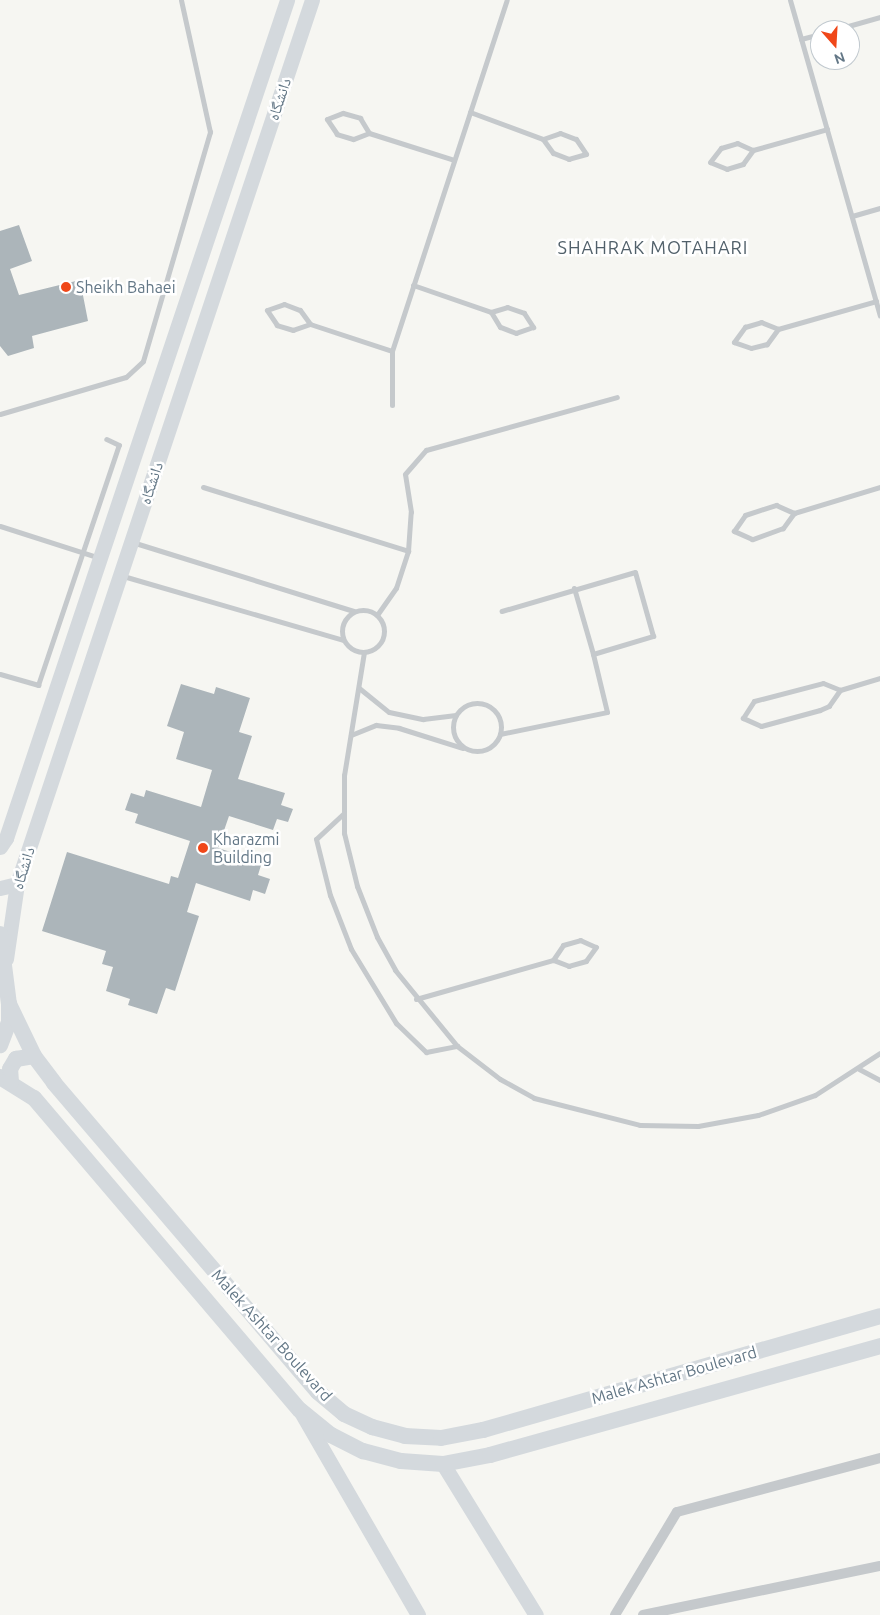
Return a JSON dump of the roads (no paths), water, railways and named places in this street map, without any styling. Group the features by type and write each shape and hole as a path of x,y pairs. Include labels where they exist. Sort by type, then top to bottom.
{"main road":[{"name":"دانشگاه","path":"0,847 100,558 287,0"},
{"name":"دانشگاه","path":"5,970 16,884 312,0"},
{"path":"0,888 16,884"},
{"path":"0,934 9,1004 9,1022 0,1045"},
{"name":"Malek Ashtar Boulevard","path":"9,1004 34,1056 318,1392 344,1414 372,1427 405,1436 441,1438 474,1431 880,1316"},
{"path":"6,1080 16,1059 34,1056"},
{"name":"Malek Ashtar Boulevard","path":"6,1080 34,1098 300,1410 331,1435 363,1451 401,1461 443,1464 490,1455 880,1346"},
{"path":"300,1410 418,1615"},
{"path":"443,1464 536,1615"}],"street":[{"path":"614,1615 677,1512 880,1458"},
{"path":"643,1615 880,1566"}],"lane":[{"path":"0,414 126,377 143,362 210,132 181,0"},
{"path":"392,405 392,350 507,0"},
{"path":"790,0 880,315"},
{"path":"860,23 880,17"},
{"path":"801,39 810,37"},
{"path":"470,112 543,139 560,133 569,135 576,139 586,154 569,159 560,158 547,147 543,139"},
{"path":"370,133 360,118 352,114 343,113 327,119 336,134 344,138 353,139 370,133 454,160"},
{"path":"753,150 827,129"},
{"path":"728,144 746,145 753,150 750,158 735,168 727,169 710,162 714,154 728,144"},
{"path":"852,216 880,208"},
{"path":"413,285 491,312 508,307 516,308 530,319 533,327 516,333 508,332 500,327 491,312"},
{"path":"778,329 762,322 752,324 745,327 734,342 742,346 759,347 767,344 778,329 876,301"},
{"path":"310,324 306,316 292,306 284,304 267,310 271,318 284,329 293,330 310,324 392,350"},
{"path":"377,615 396,588 408,551 411,512 405,474 426,450 617,397"},
{"path":"0,674 38,685 119,445 106,439"},
{"path":"203,487 408,551"},
{"path":"794,513 786,508 766,507 744,514 734,531 752,539 774,533 783,528 794,513 880,487"},
{"path":"0,526 100,558"},
{"path":"120,576 343,640 355,651 364,652 372,650 383,638 384,629 377,615 362,609 353,611 131,542"},
{"path":"502,611 574,588 635,572 653,636 593,654"},
{"path":"500,734 607,712 574,588"},
{"path":"343,640 342,624 353,611"},
{"path":"364,652 344,775 344,833 364,903 390,962 416,999 457,1046 500,1079 534,1098 640,1125 698,1126 758,1115 815,1095 859,1069 880,1053"},
{"path":"840,690 832,685 813,684 754,701 743,718 761,726 820,710 829,706 840,690 880,678"},
{"path":"351,734 376,725 399,728 475,751 491,747 500,734 500,719 491,707 484,704 468,705 456,715 422,718 388,712 359,688"},
{"path":"456,715 454,731 461,744 468,749"},
{"path":"344,813 316,840 330,895 351,950 396,1023 426,1052 457,1046"},
{"path":"416,999 553,960 560,964 578,965 586,962 596,947 580,940 571,942 557,951 553,960"},
{"path":"859,1069 880,1080"}],"place":[{"name":"Sheikh Bahaei","path":"66,287"},
{"name":"Kharazmi Building","path":"203,848"}],"district":[{"name":"SHAHRAK MOTAHARI","path":"653,247"}]}
